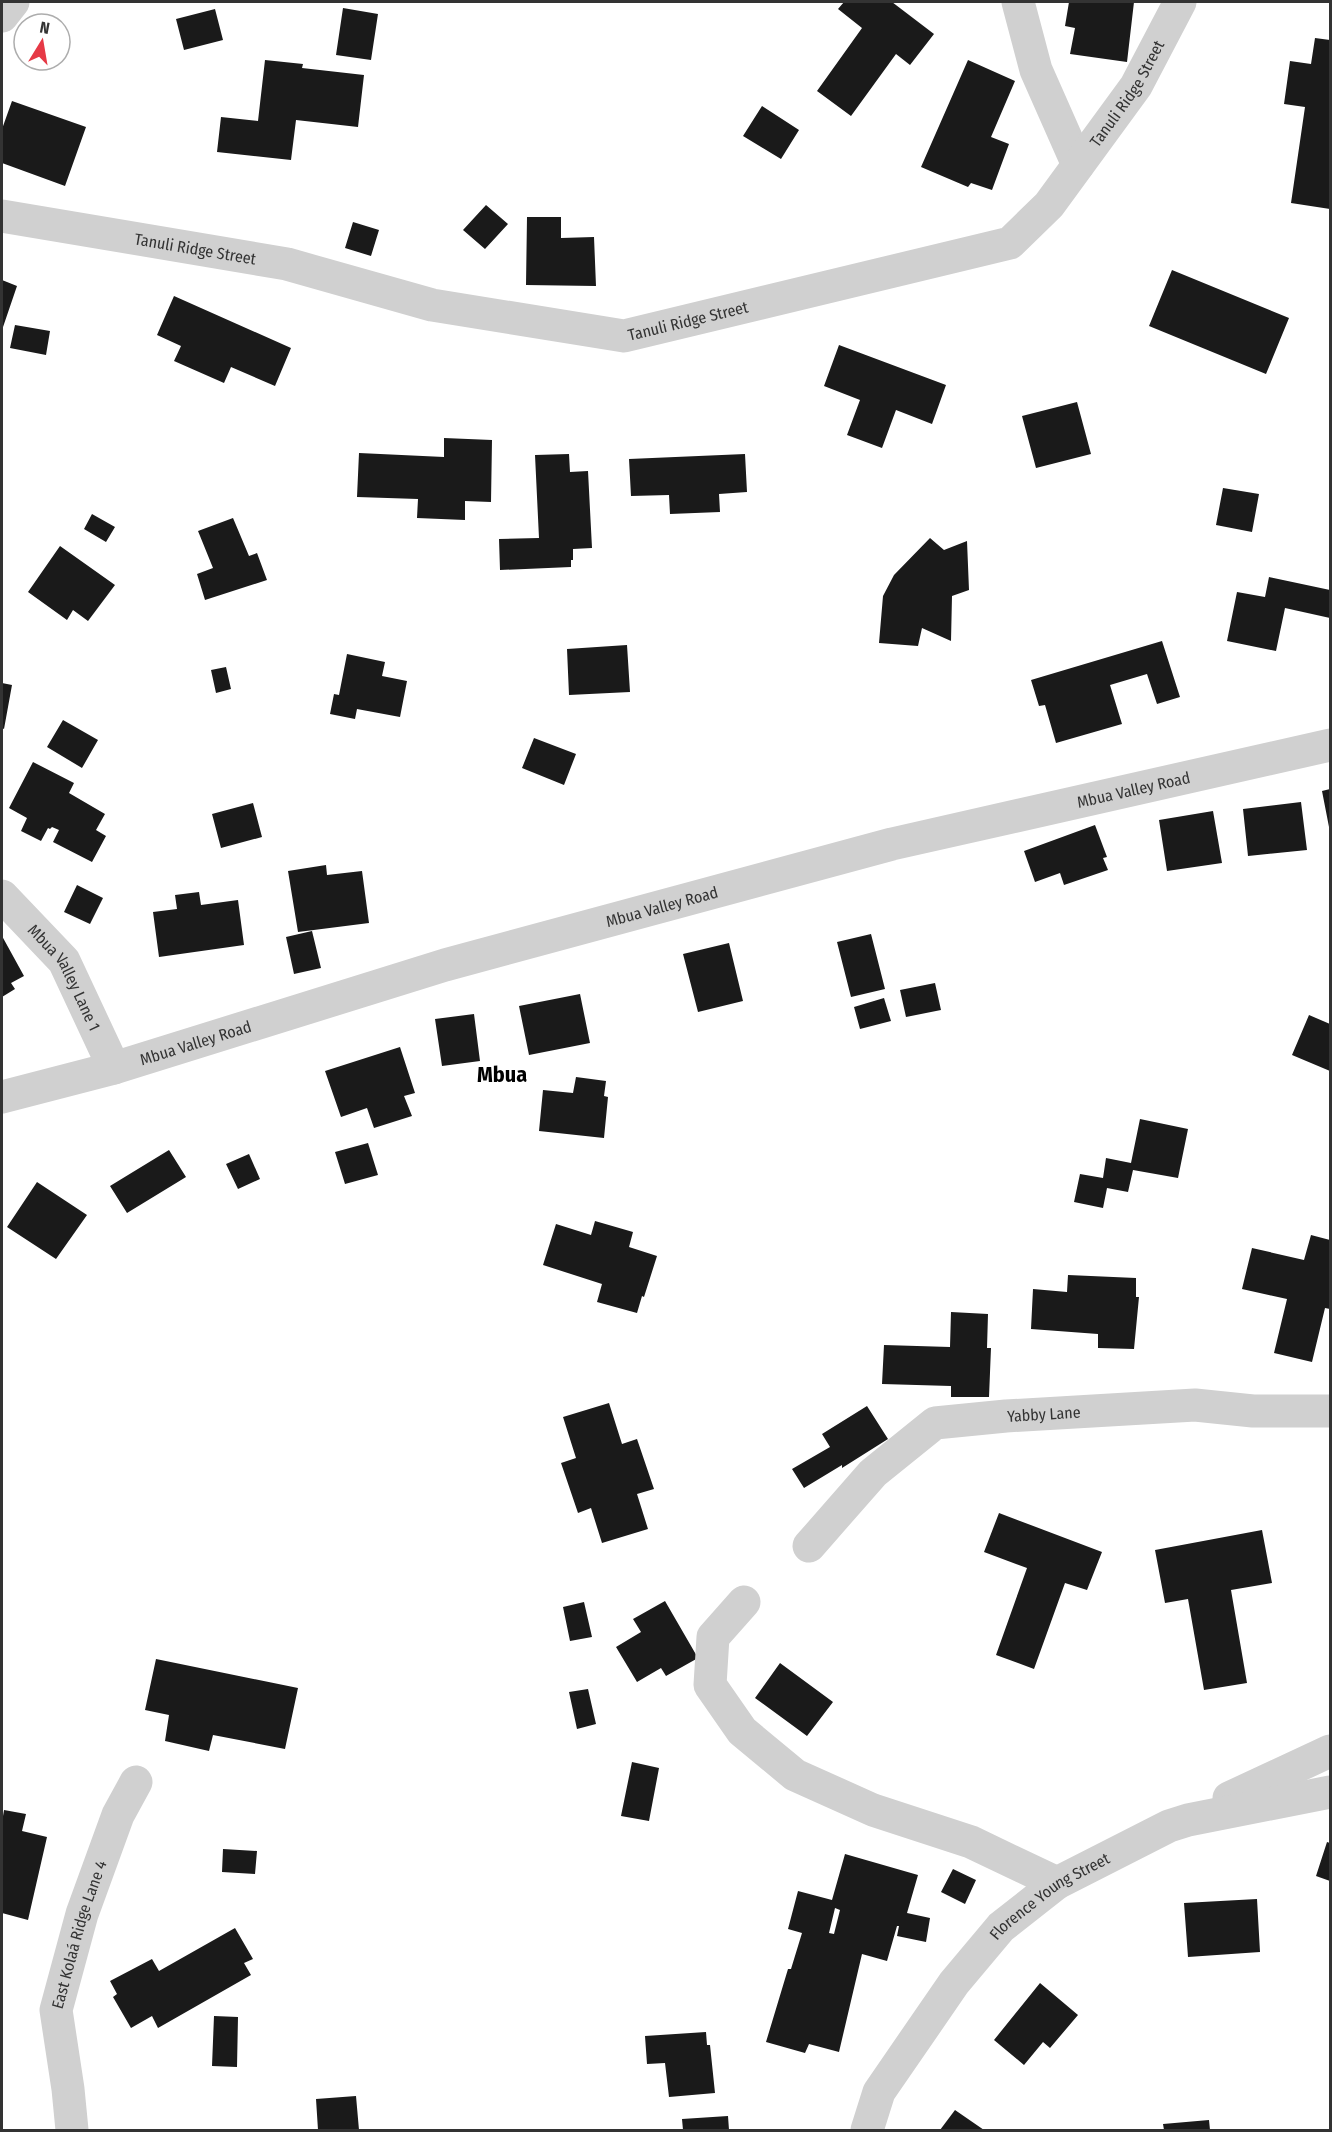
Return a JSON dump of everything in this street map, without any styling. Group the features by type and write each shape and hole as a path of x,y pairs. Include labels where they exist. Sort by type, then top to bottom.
{"street":[{"path":"2,16 13,2"},
{"path":"1018,2 1035,70 1078,165"},
{"name":"Tanuli Ridge Street","path":"2,216 287,264 432,305 624,336 1010,243 1049,205 1136,86 1180,2"},
{"name":"Mbua Valley Road","path":"2,1098 114,1068 445,965 892,844 1330,745"},
{"name":"Mbua Valley Lane 1","path":"2,896 64,961 114,1068"},
{"name":"Yabby Lane","path":"809,1546 873,1473 935,1423 1006,1416 1195,1405 1253,1412 1330,1411"},
{"path":"744,1602 713,1637 710,1685 742,1731 795,1775 873,1810 970,1842 1057,1883"},
{"path":"1188,1820 1330,1751"},
{"name":"East Kolaá Ridge Lane 4","path":"72,2130 56,2010 82,1914 118,1815 136,1782"},
{"name":"Florence Young Street","path":"867,2130 879,2092 954,1983 1001,1927 1057,1883 1169,1826 1188,1820 1330,1792"}],"building":[{"path":"844,2 892,2 934,34 910,65 896,54 851,116 817,91 862,28 838,9"},
{"path":"1069,2 1134,2 1127,62 1070,54 1075,28 1065,26"},
{"path":"343,8 378,14 371,60 336,55"},
{"path":"215,9 223,40 184,50 176,19"},
{"path":"1315,38 1330,40 1330,209 1291,203 1305,107 1284,104 1290,61 1311,64"},
{"path":"265,60 303,64 302,68 364,75 358,127 296,120 291,160 217,152 221,117 258,121"},
{"path":"968,60 1015,81 991,137 1009,144 992,190 971,183 968,187 921,167"},
{"path":"12,101 86,127 65,186 2,163 2,129"},
{"path":"762,106 799,130 781,159 743,136"},
{"path":"486,205 508,224 485,249 463,230"},
{"path":"527,217 561,217 561,238 594,237 596,286 526,285"},
{"path":"353,222 379,230 371,256 345,248"},
{"path":"1172,270 1289,318 1266,374 1149,326"},
{"path":"2,280 17,286 2,330"},
{"path":"174,296 291,348 275,386 231,367 224,383 174,361 181,346 157,335"},
{"path":"15,325 50,331 46,355 10,348"},
{"path":"839,345 946,385 932,424 896,410 882,448 847,435 860,400 824,386"},
{"path":"1077,402 1091,454 1036,468 1022,416"},
{"path":"444,438 492,440 491,502 465,501 465,520 417,518 418,499 357,497 359,453 444,457"},
{"path":"569,454 570,472 588,471 592,548 573,549 571,567 500,570 499,539 539,538 535,455"},
{"path":"745,454 747,492 719,494 720,512 670,514 669,495 631,496 629,459"},
{"path":"1223,488 1259,494 1252,532 1216,525"},
{"path":"92,514 115,527 106,542 84,529"},
{"path":"233,518 249,556 257,553 267,580 205,600 197,574 213,568 198,531"},
{"path":"930,538 944,550 967,541 969,590 952,596 951,641 922,628 918,646 879,643 883,596 894,575"},
{"path":"60,546 115,585 88,621 73,610 67,620 28,592"},
{"path":"1269,577 1330,590 1330,618 1285,608 1276,651 1227,641 1237,592 1265,597"},
{"path":"1162,641 1180,697 1157,704 1147,674 1110,685 1122,724 1056,743 1045,705 1039,706 1031,680"},
{"path":"627,645 630,692 569,695 567,649"},
{"path":"347,654 385,662 382,676 407,681 400,717 357,709 355,719 330,714 334,694 339,695"},
{"path":"226,667 231,689 216,693 211,670"},
{"path":"2,683 12,685 4,729 2,728"},
{"path":"63,720 98,740 82,768 47,747"},
{"path":"534,738 576,754 564,785 522,768"},
{"path":"33,762 74,783 69,793 105,814 96,830 106,836 92,862 53,842 59,830 48,828 41,841 21,831 27,818 9,808"},
{"path":"1330,789 1330,827 1329,827 1322,791"},
{"path":"1301,802 1307,850 1248,856 1243,809"},
{"path":"253,803 262,837 221,848 212,814"},
{"path":"1213,811 1222,863 1167,871 1159,820"},
{"path":"1095,825 1107,857 1103,858 1108,870 1064,885 1060,873 1035,882 1024,851"},
{"path":"326,865 327,875 362,871 369,923 298,932 288,871"},
{"path":"77,885 103,898 90,924 64,912"},
{"path":"199,892 201,905 238,900 244,945 159,957 153,912 177,909 175,895"},
{"path":"312,931 321,968 294,974 286,937"},
{"path":"871,934 885,989 851,997 837,942"},
{"path":"2,936 24,976 11,983 15,989 2,997"},
{"path":"729,943 743,1001 698,1012 683,954"},
{"path":"935,983 941,1010 906,1017 900,990"},
{"path":"580,994 590,1043 529,1055 519,1006"},
{"path":"884,998 891,1021 860,1029 854,1007"},
{"path":"474,1014 480,1061 442,1066 435,1019"},
{"path":"1309,1015 1330,1024 1330,1071 1292,1055"},
{"path":"400,1047 415,1093 404,1096 412,1116 374,1128 367,1108 341,1117 325,1071"},
{"path":"576,1077 606,1081 604,1096 608,1097 604,1138 539,1131 543,1090 573,1093"},
{"path":"1140,1119 1188,1129 1178,1178 1133,1170 1128,1192 1107,1188 1103,1208 1074,1202 1080,1174 1103,1178 1106,1158 1131,1163"},
{"path":"368,1143 378,1175 345,1184 335,1152"},
{"path":"169,1150 186,1177 127,1213 110,1186"},
{"path":"249,1154 260,1179 238,1189 226,1164"},
{"path":"37,1182 87,1215 56,1259 7,1227"},
{"path":"595,1221 633,1232 629,1247 657,1256 637,1313 597,1302 602,1284 543,1265 556,1224 591,1235"},
{"path":"1311,1235 1330,1240 1330,1309 1325,1308 1312,1362 1274,1353 1287,1299 1242,1289 1252,1248 1304,1260"},
{"path":"1068,1275 1136,1278 1136,1297 1139,1297 1134,1349 1098,1348 1098,1334 1031,1329 1033,1289 1067,1292"},
{"path":"951,1312 988,1314 987,1348 991,1348 989,1397 951,1397 951,1386 882,1384 884,1345 950,1347"},
{"path":"609,1403 622,1444 637,1439 654,1489 637,1494 648,1529 602,1543 591,1508 578,1513 561,1463 576,1458 563,1417"},
{"path":"867,1406 888,1439 842,1468 842,1465 804,1488 792,1469 830,1447 822,1434"},
{"path":"999,1513 1102,1552 1087,1590 1065,1583 1034,1669 996,1655 1027,1568 984,1552"},
{"path":"1262,1530 1272,1583 1231,1590 1247,1683 1204,1690 1188,1599 1165,1603 1155,1550"},
{"path":"665,1601 698,1658 666,1676 661,1668 637,1682 616,1647 641,1632 633,1619"},
{"path":"584,1602 592,1637 570,1641 563,1607"},
{"path":"156,1659 298,1688 285,1749 213,1735 209,1751 165,1741 169,1715 145,1710"},
{"path":"780,1663 833,1702 807,1736 755,1698"},
{"path":"588,1689 596,1724 577,1729 569,1692"},
{"path":"632,1762 659,1768 649,1821 621,1816"},
{"path":"4,1810 26,1814 22,1831 47,1837 28,1920 2,1913"},
{"path":"1327,1842 1330,1843 1330,1881 1316,1876"},
{"path":"223,1849 257,1851 255,1874 222,1872"},
{"path":"845,1854 918,1875 907,1913 930,1918 926,1942 897,1936 899,1926 897,1926 887,1961 862,1954 839,2052 809,2044 805,2053 766,2042 788,1969 791,1969 802,1933 788,1929 798,1891 832,1900","holes":["835,1908 840,1910 834,1934 829,1933"]},
{"path":"953,1869 976,1880 965,1904 941,1892"},
{"path":"1257,1899 1260,1952 1188,1957 1184,1903"},
{"path":"235,1928 253,1959 244,1963 251,1975 158,2028 152,2016 131,2028 113,1997 117,1994 110,1981 152,1959 159,1971"},
{"path":"1040,1983 1078,2015 1050,2048 1043,2042 1024,2065 994,2040"},
{"path":"214,2016 238,2017 237,2067 212,2066"},
{"path":"706,2032 707,2045 710,2045 715,2093 669,2097 665,2063 647,2064 645,2036"},
{"path":"356,2096 359,2130 318,2130 316,2099"},
{"path":"955,2110 984,2130 940,2130"},
{"path":"728,2116 729,2130 683,2130 682,2119"},
{"path":"1209,2120 1210,2130 1164,2130 1163,2124"}],"district":[{"name":"Mbua","path":"502,1074"}]}
